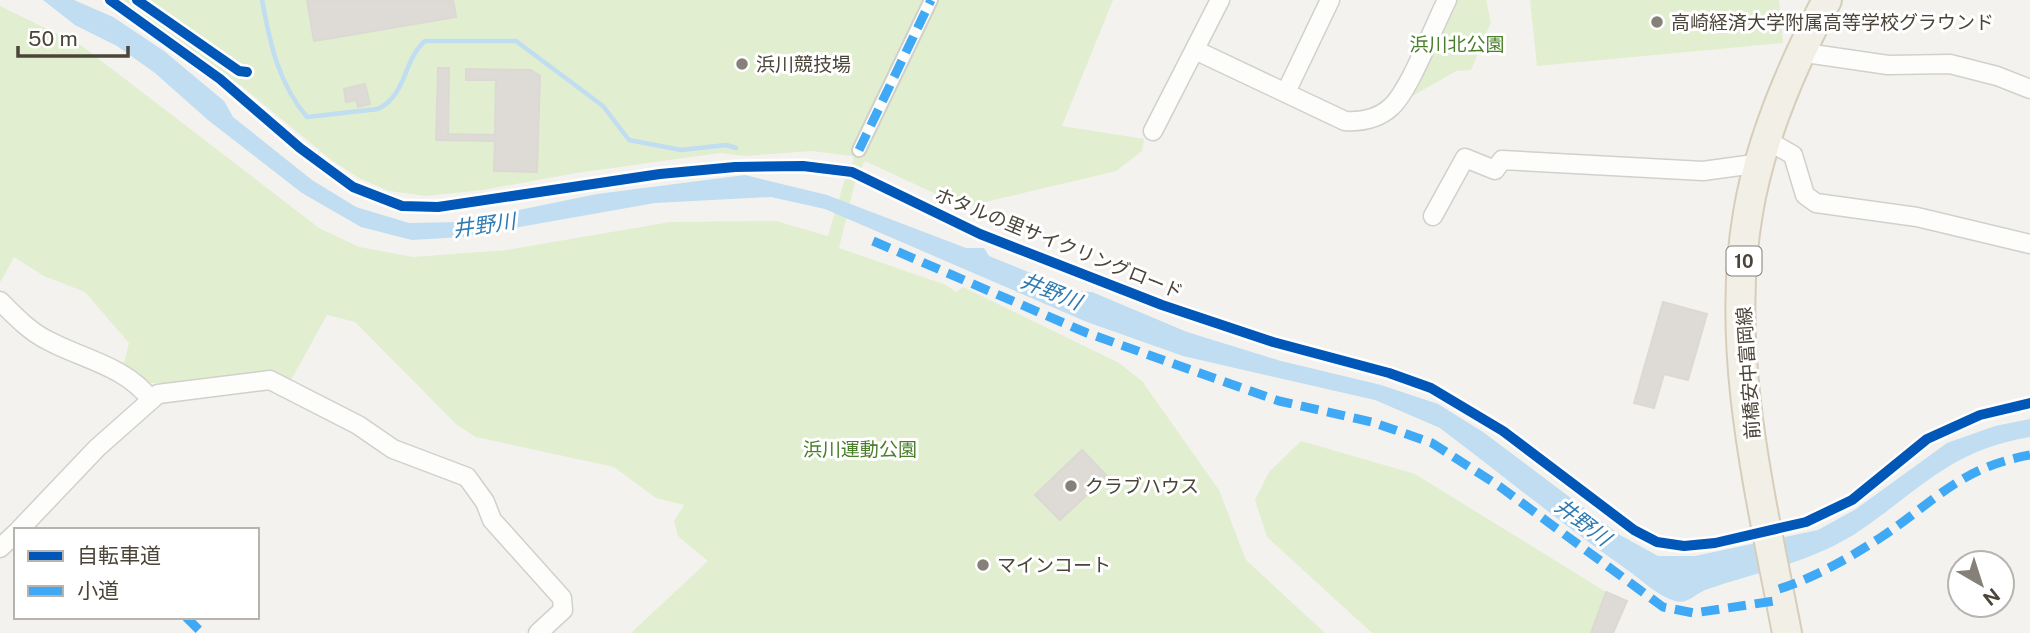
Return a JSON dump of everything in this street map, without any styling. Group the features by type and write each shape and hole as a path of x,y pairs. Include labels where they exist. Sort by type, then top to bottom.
{"main road":[{"name":"前橋安中富岡線","path":"1787,633 1751,434 1741,336 1748,211 1763,156 1799,52 1827,0"}],"street":[{"path":"859,150 931,0"},
{"path":"1153,131 1220,0"},
{"path":"1286,92 1330,0"},
{"path":"1195,50 1345,121 1359,122 1381,114 1399,97 1447,0"},
{"path":"1799,52 1888,65 1950,64 1997,76 2030,89"},
{"path":"1433,216 1465,158 1495,170 1502,160 1703,171 1747,165 1779,147 1793,155 1805,195 1816,203 1917,217 2030,244"},
{"path":"0,301 36,334 104,363 139,387 151,400"},
{"path":"20,528 97,448 164,391 197,391 270,380 358,425 393,449 467,477 485,502 492,520 562,598 564,610 538,633"},
{"path":"0,548 14,534"}],"green space":[{"name":"浜川運動公園","path":"122,0 1113,0 1062,126 1144,139 1142,151 1116,171 964,207 865,161 856,178 839,248 946,285 956,292 963,287 1119,363 1142,381 1219,490 1246,560 1325,633 631,633 708,561 678,536 674,521 684,505 656,498 614,467 476,437 457,425 355,322 327,315 291,380 272,374 215,383 145,383 123,367 129,343 85,292 44,276 14,257 0,283 0,6 82,46 319,228 359,247 413,257 507,250 670,222 776,221 828,236 846,175 854,160 852,156 811,151 746,156 720,153 576,173 483,190 426,196 389,191 361,179 330,159 244,88"},
{"name":"浜川北公園","path":"1454,0 1486,0 1491,22 1471,70 1456,71 1402,102"},
{"name":"高崎経済大学附属高等学校グラウンド","path":"1530,0 1779,0 1783,43 1537,66"},
{"path":"1301,441 1415,474 1606,592 1591,633 1372,633 1267,537 1255,500 1269,472"}],"water":[{"name":"井野川","path":"43,0 74,0 113,17 164,51 224,101 233,117 312,180 356,207 409,223 461,222 597,194 745,175 827,195 966,248 984,248 989,256 1075,291 1092,292 1187,332 1281,361 1381,385 1438,404 1483,432 1620,535 1658,556 1695,556 1818,530 1856,509 1947,443 1995,426 2030,419 2030,437 2003,443 1960,460 1923,483 1847,539 1809,557 1708,589 1688,600 1675,601 1649,587 1440,428 1375,400 1183,356 1087,322 825,209 771,197 655,203 462,237 412,240 361,227 302,193 208,120 155,73 117,46 75,25"}],"building":[{"path":"307,0 453,0 456,17 314,41"},
{"path":"438,68 449,68 448,134 495,135 496,80 466,80 466,69 531,70 540,76 537,172 494,171 495,141 436,140"},
{"path":"365,84 370,104 358,107 356,100 346,102 344,89"},
{"path":"1663,302 1707,314 1688,380 1664,374 1654,408 1634,403"},
{"name":"クラブハウス","path":"1082,450 1107,476 1060,520 1035,495"},
{"path":"1606,592 1627,601 1613,633 1591,633"}],"waterway":[{"path":"262,0 272,47 282,76 307,117 378,109 394,95 412,58 425,41 516,41 603,106 629,140 681,150 726,145 736,148"}],"marked path":[{"path":"859,150 931,0"},
{"path":"873,241 1087,333 1279,401 1372,422 1432,443 1499,486 1663,607 1694,613 1781,600"},
{"path":"1779,589 1856,553 1966,477 1985,468 2030,455"},
{"path":"188,619 202,633"}],"cycle path":[{"name":"ホタルの里サイクリングロード","path":"110,0 220,79 300,148 353,187 402,206 438,207 660,174 735,167 803,166 852,172 980,234 1162,305 1273,342 1389,373 1431,388 1503,431 1634,530 1657,542 1684,546 1715,543 1806,522 1852,500 1927,439 1980,415 2030,403"},
{"path":"137,0 239,71 247,72"}],"place":[{"name":"高崎経済大学附属高等学校グラウンド","path":"1657,22"},
{"name":"浜川競技場","path":"742,64"},
{"name":"クラブハウス","path":"1071,486"},
{"name":"マインコート","path":"983,565"}]}
